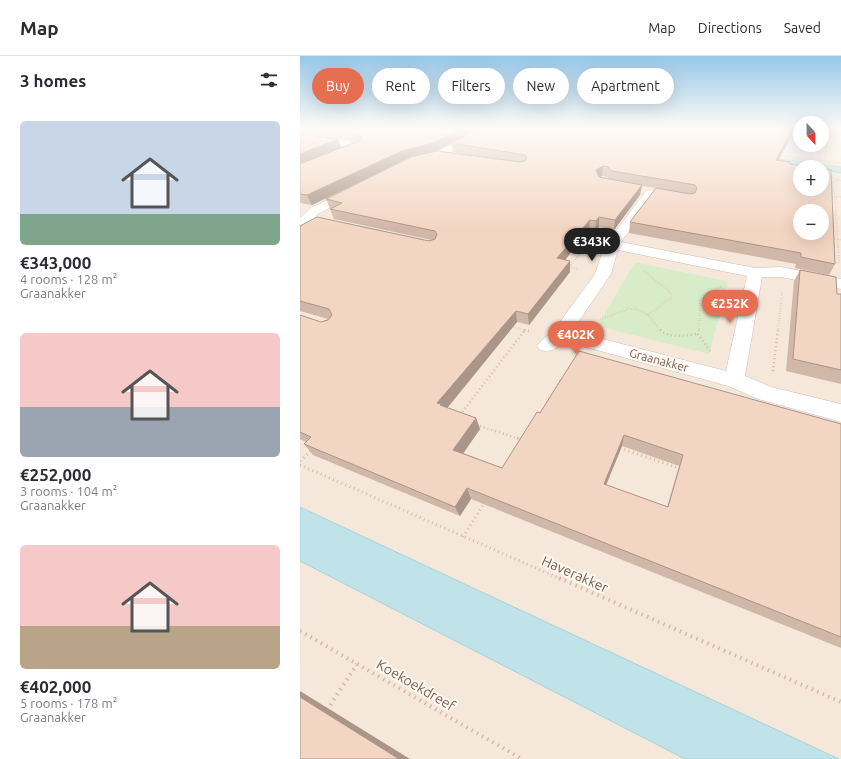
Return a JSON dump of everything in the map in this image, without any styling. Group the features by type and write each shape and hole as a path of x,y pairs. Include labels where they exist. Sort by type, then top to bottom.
{"street":[{"path":"300,170 320,162"},
{"path":"409,163 413,162"},
{"path":"308,222 314,211 365,185"},
{"name":"Graanakker","path":"652,192 612,245 603,274 554,340 734,380 770,394 841,413"},
{"path":"612,245 755,273 784,273 840,277"},
{"path":"734,380 755,273"}],"path":[{"path":"829,174 841,181"},
{"path":"838,180 832,183 835,197 840,277"},
{"path":"835,197 841,197"},
{"path":"830,238 841,240"},
{"path":"612,245 670,292 672,297 648,315"},
{"path":"562,266 603,274"},
{"path":"698,334 701,324 698,308 701,298 707,293 755,273"},
{"path":"770,394 784,273"},
{"path":"596,321 636,309 648,315 660,331 667,335 674,337 698,334"},
{"path":"510,326 532,332"},
{"path":"458,418 525,330"},
{"path":"698,334 734,380"},
{"path":"536,420 565,374"},
{"path":"470,423 523,440"},
{"path":"519,447 527,434"},
{"path":"300,461 317,445"},
{"path":"618,448 686,470"},
{"name":"Haverakker","path":"300,466 841,702"},
{"path":"463,537 487,498"},
{"name":"Koekoekdreef","path":"300,631 522,759"},
{"path":"324,714 357,664"}],"shaded area":[{"path":"300,162 793,162 793,196 829,196 829,162 841,162 841,759 300,759"}],"green space":[{"path":"635,263 726,281 728,283 709,354 597,326"}],"water":[{"path":"766,162 793,162 793,166"},
{"path":"829,166 841,167 841,173 829,171"},
{"path":"300,507 839,759 685,759 300,561"}],"building":[{"path":"306,162 379,162 307,195 300,194 300,164"},
{"path":"401,162 789,162 793,164 793,196 829,196 829,170 831,170 835,264 801,257 801,253 630,222 656,188 690,194 695,193 697,188 695,185 690,184 612,171 608,167 603,166 596,170 599,177 642,185 615,220 599,217 596,221 590,220 557,258 570,261 528,314 516,311 437,403 476,418 453,450 502,468 537,412 540,413 579,351 841,424 841,637 467,488 455,507 304,444 311,437 300,432 300,315 321,322 328,320 332,315 329,309 300,301 300,226 317,217 429,241 435,239 437,234 435,231 330,209 342,203 326,199","holes":["624,435 683,455 668,507 604,484"]},
{"path":"800,270 836,277 837,294 841,294 841,370 793,359"},
{"path":"300,697 399,759 300,759"}]}
